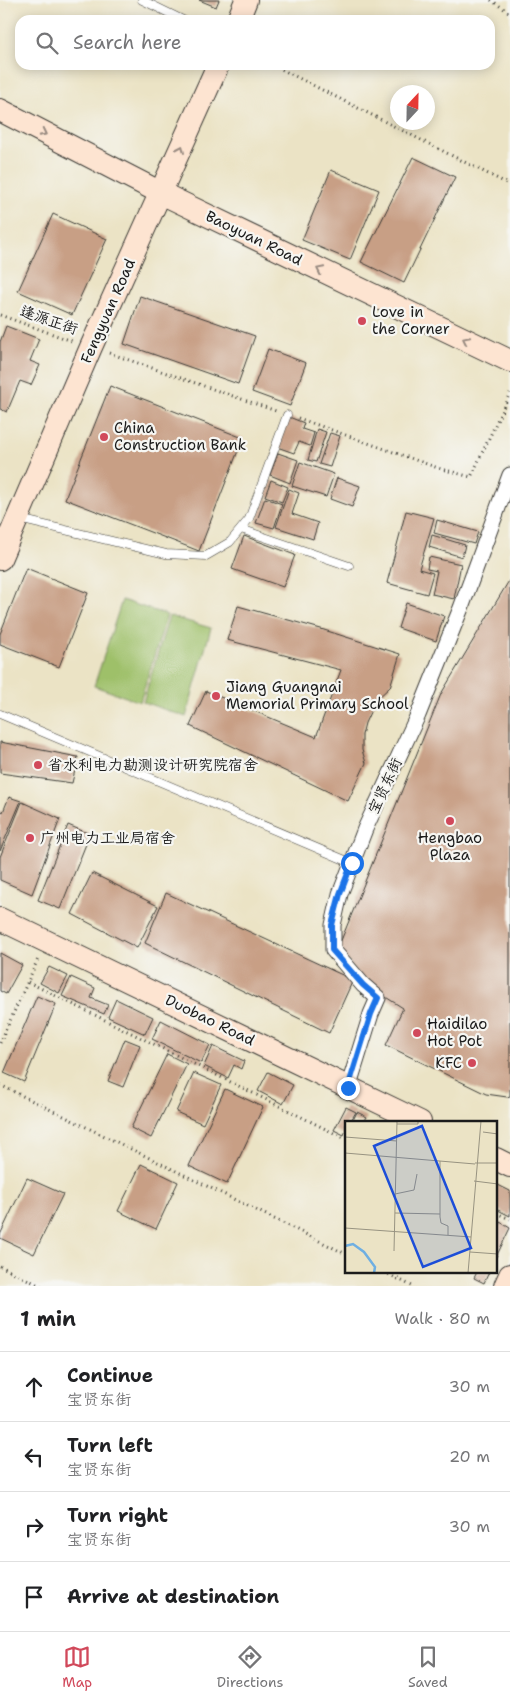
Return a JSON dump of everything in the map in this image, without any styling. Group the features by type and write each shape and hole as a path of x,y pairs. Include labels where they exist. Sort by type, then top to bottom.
{"street":[{"path":"240,15 246,0"},
{"name":"Fengyuan Road","path":"0,559 91,347 216,70"},
{"name":"Baoyuan Road","path":"0,110 161,194 510,361"},
{"name":"宝贤东街","path":"348,1088 371,1014 378,998 363,985 332,950 332,925 340,894 365,829 418,715 462,608 510,475"},
{"name":"Duobao Road","path":"0,919 418,1121"},
{"path":"498,1160 510,1166"},
{"path":"505,1286 510,1275"}],"lane":[{"path":"142,0 173,15"},
{"path":"17,519 166,554 206,556 230,542 249,519 287,415"},
{"path":"241,529 349,566"},
{"path":"0,714 352,863"}],"path":[{"path":"492,0 510,13"},
{"path":"283,70 510,185"},
{"name":"逢源正街","path":"0,315 91,347"},
{"path":"471,478 510,393"},
{"path":"0,1042 47,941"},
{"path":"28,982 345,1139"},
{"path":"0,1085 345,1254"},
{"path":"498,1214 510,1220"},
{"path":"0,1266 41,1286"},
{"path":"388,1274 412,1286"}],"green space":[{"path":"122,600 167,615 140,702 94,686"},
{"path":"169,616 211,628 186,717 143,702"}],"building":[{"path":"199,0 219,0 216,7"},
{"path":"413,157 455,177 404,283 361,262"},
{"path":"331,170 379,190 350,260 302,240"},
{"path":"53,214 107,239 72,315 18,291"},
{"path":"140,296 255,336 238,384 124,344"},
{"path":"6,326 39,339 30,361 40,365 31,385 20,381 7,412 0,409 0,342"},
{"path":"268,349 306,363 290,406 252,392"},
{"path":"110,386 243,438 199,551 65,499"},
{"path":"289,417 304,423 302,429 314,433 310,446 299,442 294,453 277,447"},
{"path":"317,429 326,432 316,462 308,460"},
{"path":"330,433 340,436 330,467 319,464"},
{"path":"278,453 298,460 290,483 270,475"},
{"path":"300,462 334,474 326,497 292,486"},
{"path":"337,478 360,486 352,507 330,499"},
{"path":"271,480 288,487 282,502 265,496"},
{"path":"289,489 299,493 292,514 318,523 313,539 276,527"},
{"path":"265,498 282,504 274,528 256,523"},
{"path":"406,511 434,518 419,569 433,573 427,594 387,583"},
{"path":"437,520 478,532 474,544 434,533"},
{"path":"432,535 465,545 462,557 429,547"},
{"path":"244,536 295,555 283,587 232,569"},
{"path":"429,557 461,564 454,599 432,594 437,571 427,569"},
{"path":"26,568 88,593 59,667 0,644 0,634"},
{"name":"Hengbao Plaza","path":"510,579 510,1096 507,1097 486,1094 386,1045 403,1008 365,984 338,948 441,694"},
{"path":"406,603 444,616 436,641 398,628"},
{"path":"238,606 321,629 400,654 390,687 378,698 365,723 362,735 362,750 366,763 348,801 190,726 206,691 316,737 341,670 227,640"},
{"name":"省水利电力勘测设计研究院宿舍","path":"0,742 78,757 72,783 0,773"},
{"path":"9,797 21,801 0,851 0,810 3,812"},
{"name":"广州电力工业局宿舍","path":"22,802 60,819 32,894 0,880 0,857"},
{"path":"68,825 90,834 60,909 38,900"},
{"path":"92,873 158,906 137,948 72,914"},
{"path":"166,893 353,980 329,1033 145,943"},
{"path":"0,953 22,965 6,994 0,991"},
{"path":"49,967 68,976 59,993 40,983"},
{"path":"71,977 95,988 91,998 108,1005 104,1014 62,996"},
{"path":"37,996 56,1004 24,1082 4,1073"},
{"path":"116,999 153,1017 145,1034 108,1017"},
{"path":"161,1020 210,1045 201,1063 152,1039"},
{"path":"125,1039 140,1045 123,1087 108,1081"},
{"path":"213,1046 244,1061 241,1069 234,1065 228,1078 204,1066"},
{"path":"167,1054 187,1064 151,1138 131,1128"},
{"path":"268,1072 293,1085 283,1104 258,1091"},
{"path":"194,1073 221,1085 203,1124 176,1112"},
{"path":"225,1089 263,1107 227,1184 189,1166"},
{"path":"346,1107 356,1112 351,1121 345,1121 344,1135 334,1130"},
{"path":"357,1112 367,1117 365,1121 352,1121"},
{"path":"141,1164 178,1182 156,1229 118,1211"},
{"path":"27,1178 63,1194 34,1254 0,1238"},
{"path":"498,1185 510,1191 510,1216 498,1210"},
{"path":"500,1222 510,1228 498,1253 498,1226"},
{"path":"476,1274 488,1274 484,1283 474,1278"}],"place":[{"name":"Love in the Corner","path":"362,321"},
{"name":"China Construction Bank","path":"104,437"},
{"name":"Jiang Guangnai Memorial Primary School","path":"216,696"},
{"name":"省水利电力勘测设计研究院宿舍","path":"38,765"},
{"name":"Hengbao Plaza","path":"450,821"},
{"name":"广州电力工业局宿舍","path":"30,838"},
{"name":"Haidilao Hot Pot","path":"417,1033"},
{"name":"KFC","path":"472,1063"}],"route":[{"path":"348,1088 371,1014 378,998 363,985 332,950 332,925 340,894 352,863"}]}
